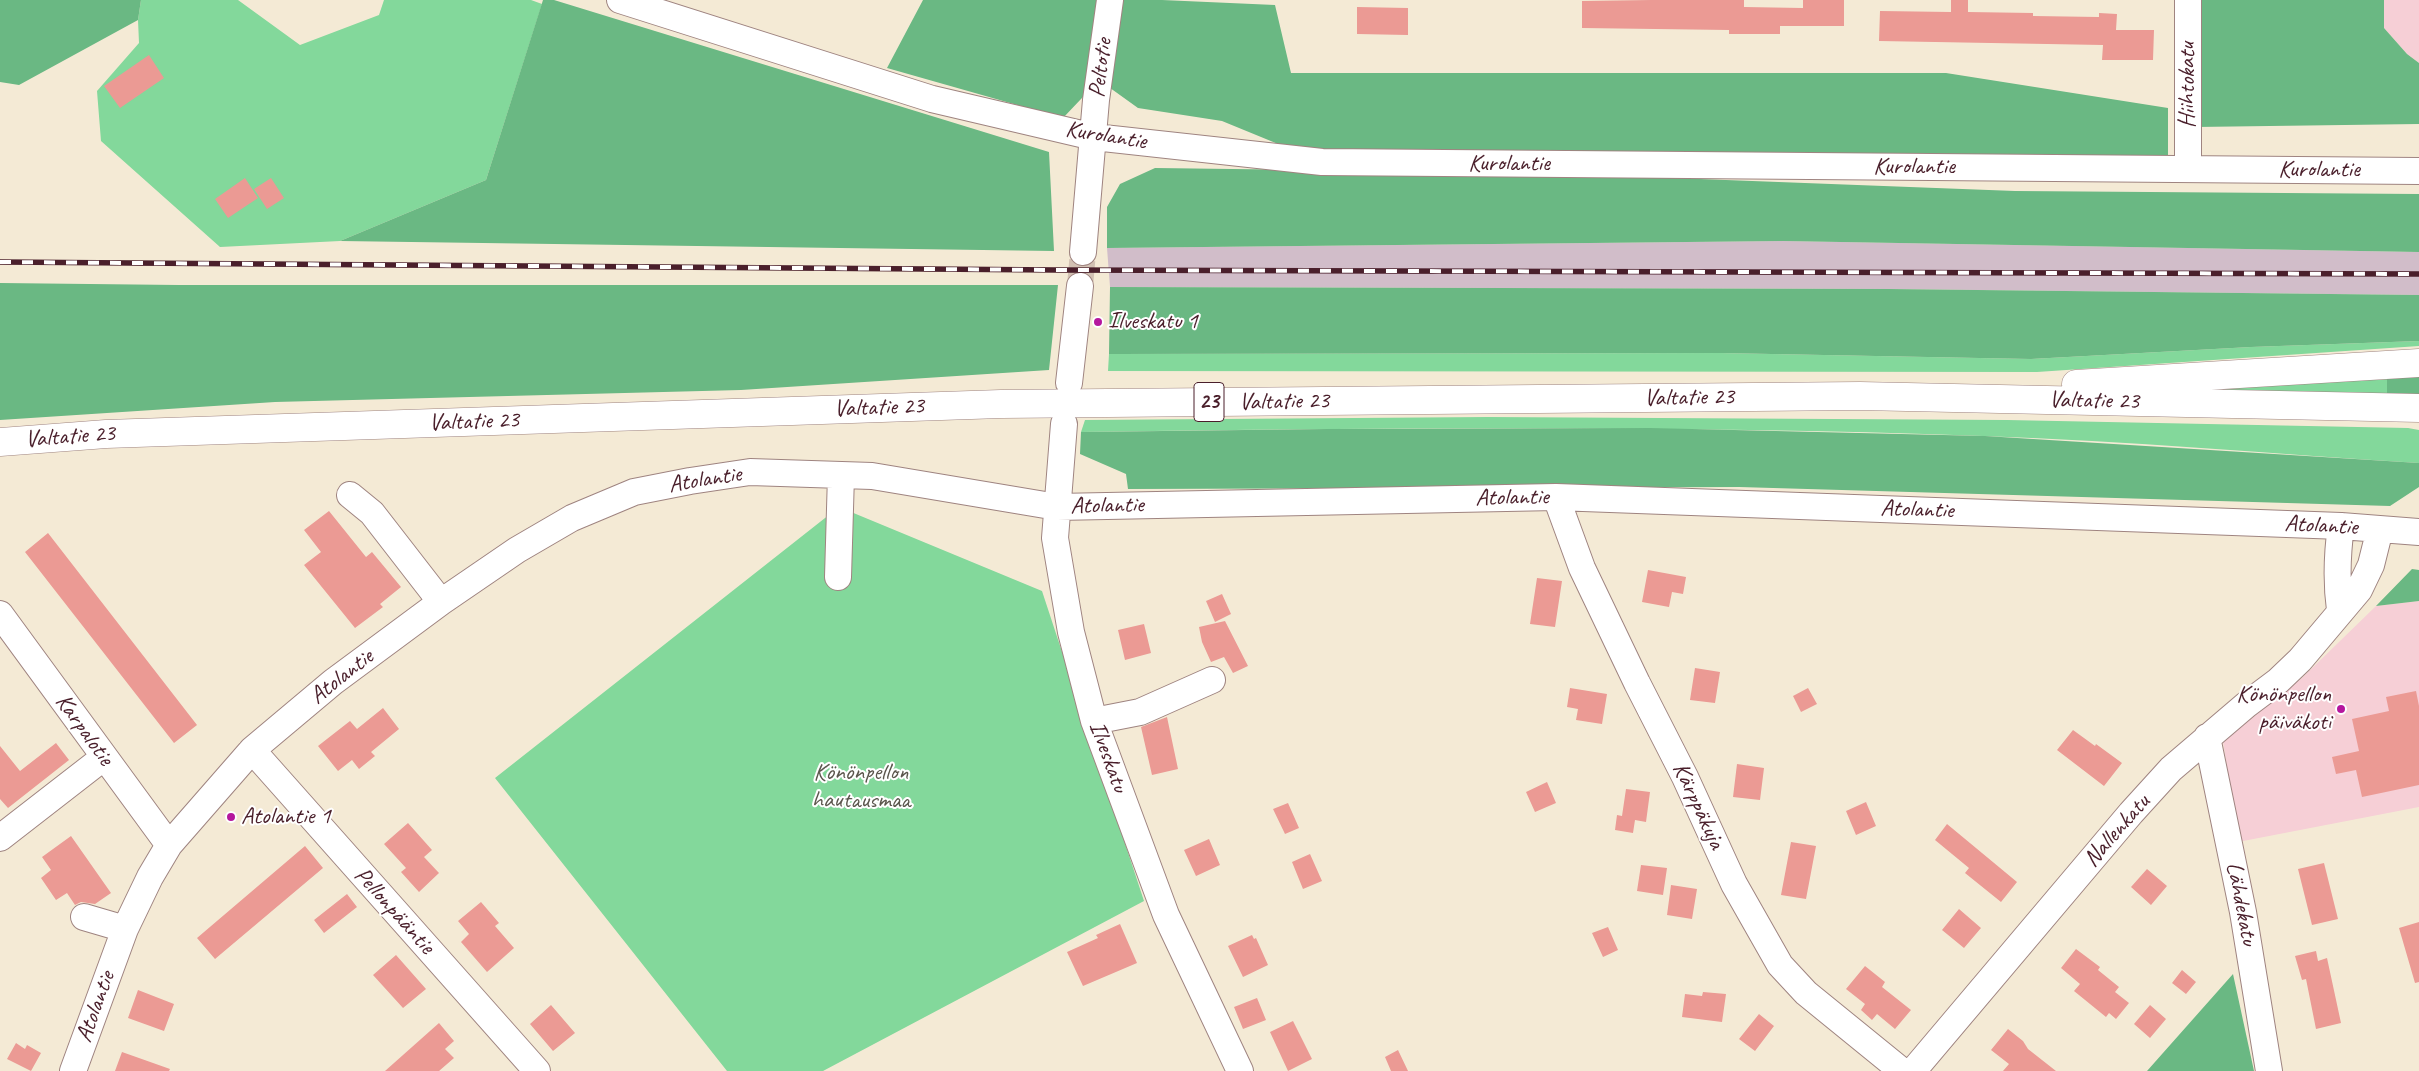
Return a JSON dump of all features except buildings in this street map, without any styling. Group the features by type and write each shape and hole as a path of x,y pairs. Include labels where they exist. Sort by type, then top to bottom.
{"highway":[{"path":"1860,396 2419,363"},
{"name":"Valtatie 23","path":"0,442 126,434 1001,404 1860,396 2419,408"}],"street":[{"name":"Kurolantie","path":"620,0 932,99 1094,137 1322,162 2419,171"},
{"name":"Peltotie","path":"1094,137 1096,100 1110,0"},
{"name":"Hiihtokatu","path":"2188,0 2188,169"},
{"path":"1082,252 1094,137"},
{"path":"1069,383 1080,286"},
{"name":"Ilveskatu","path":"1064,424 1055,538 1071,632 1094,721 1166,915 1240,1071"},
{"name":"Atolantie","path":"73,1071 125,929 169,845 252,750 333,682 440,602 517,550 572,518 634,492 750,472 872,476 1058,507 1556,496 2341,526 2419,532"},
{"path":"838,577 841,475"},
{"path":"350,496 372,513 440,602"},
{"name":"Kärppäkuja","path":"1556,496 1582,568 1637,683 1685,777 1734,884 1780,965 1806,993 1902,1071"},
{"path":"2340,610 2337,561 2341,526"},
{"name":"Nallenkatu","path":"1913,1071 2131,813 2171,769 2278,681 2300,660 2340,610 2359,590 2371,565 2380,529"},
{"name":"Karpalotie","path":"0,614 103,758 124,782 169,845"},
{"path":"1094,721 1140,712 1212,680"},
{"name":"Lähdekatu","path":"2207,738 2243,912 2269,1071"},
{"name":"Pellonpääntie","path":"252,750 537,1071"},
{"path":"0,838 103,758"},
{"path":"84,917 125,929"}],"shaded area":[{"path":"2384,0 2419,0 2419,63 2407,54 2384,28"},
{"path":"1783,241 2419,252 2419,295 1889,289 1110,287 1107,248"},
{"name":"Könönpellon päiväkoti","path":"2419,601 2419,807 2238,842 2223,741 2302,678 2376,606"}],"green space":[{"path":"0,0 141,0 138,20 19,85 0,82"},
{"path":"141,0 238,0 300,45 379,15 384,0 531,0 542,4 486,180 340,241 220,247 101,141 97,91 139,43 138,20"},
{"path":"543,0 554,0 1049,152 1054,251 340,241 486,180"},
{"path":"923,0 1162,0 1275,5 1291,73 1946,73 2168,108 2168,155 1322,162 1222,121 1138,108 1099,80 1063,118 887,68"},
{"path":"2199,0 2384,0 2384,28 2407,54 2419,63 2419,124 2195,127"},
{"path":"1155,168 1542,173 2015,191 2419,194 2419,252 1783,241 1107,248 1107,207 1120,184"},
{"path":"0,283 179,285 1058,285 1049,370 741,390 275,402 0,420"},
{"path":"1110,287 1889,289 2419,295 2419,341 2251,347 2031,359 1720,353 1109,354"},
{"path":"2419,341 2419,346 2037,372 1108,371 1109,354 1720,353 2031,359 2251,347"},
{"path":"2419,376 2419,395 2387,394 2387,379"},
{"path":"2387,379 2387,394 2175,389"},
{"path":"1488,417 2007,420 2408,428 2419,430 2419,463 2092,441 1757,430 1532,428 1081,432 1085,420"},
{"path":"1650,428 1985,436 2419,463 2419,487 2390,506 1739,487 1128,489 1126,474 1080,454 1081,432"},
{"name":"Könönpellon hautausmaa","path":"839,507 1042,591 1144,901 823,1071 727,1071 495,778"},
{"path":"2412,569 2419,570 2419,601 2376,606"},
{"path":"2233,974 2254,1071 2147,1071"}],"tunnel":[{"path":"1080,286 1083,252"}],"railway":[{"path":"0,262 1057,270 2419,274"}],"place":[{"name":"Ilveskatu 1","path":"1098,322"},
{"name":"Könönpellon päiväkoti","path":"2341,709"},
{"name":"Atolantie 1","path":"231,817"}]}
